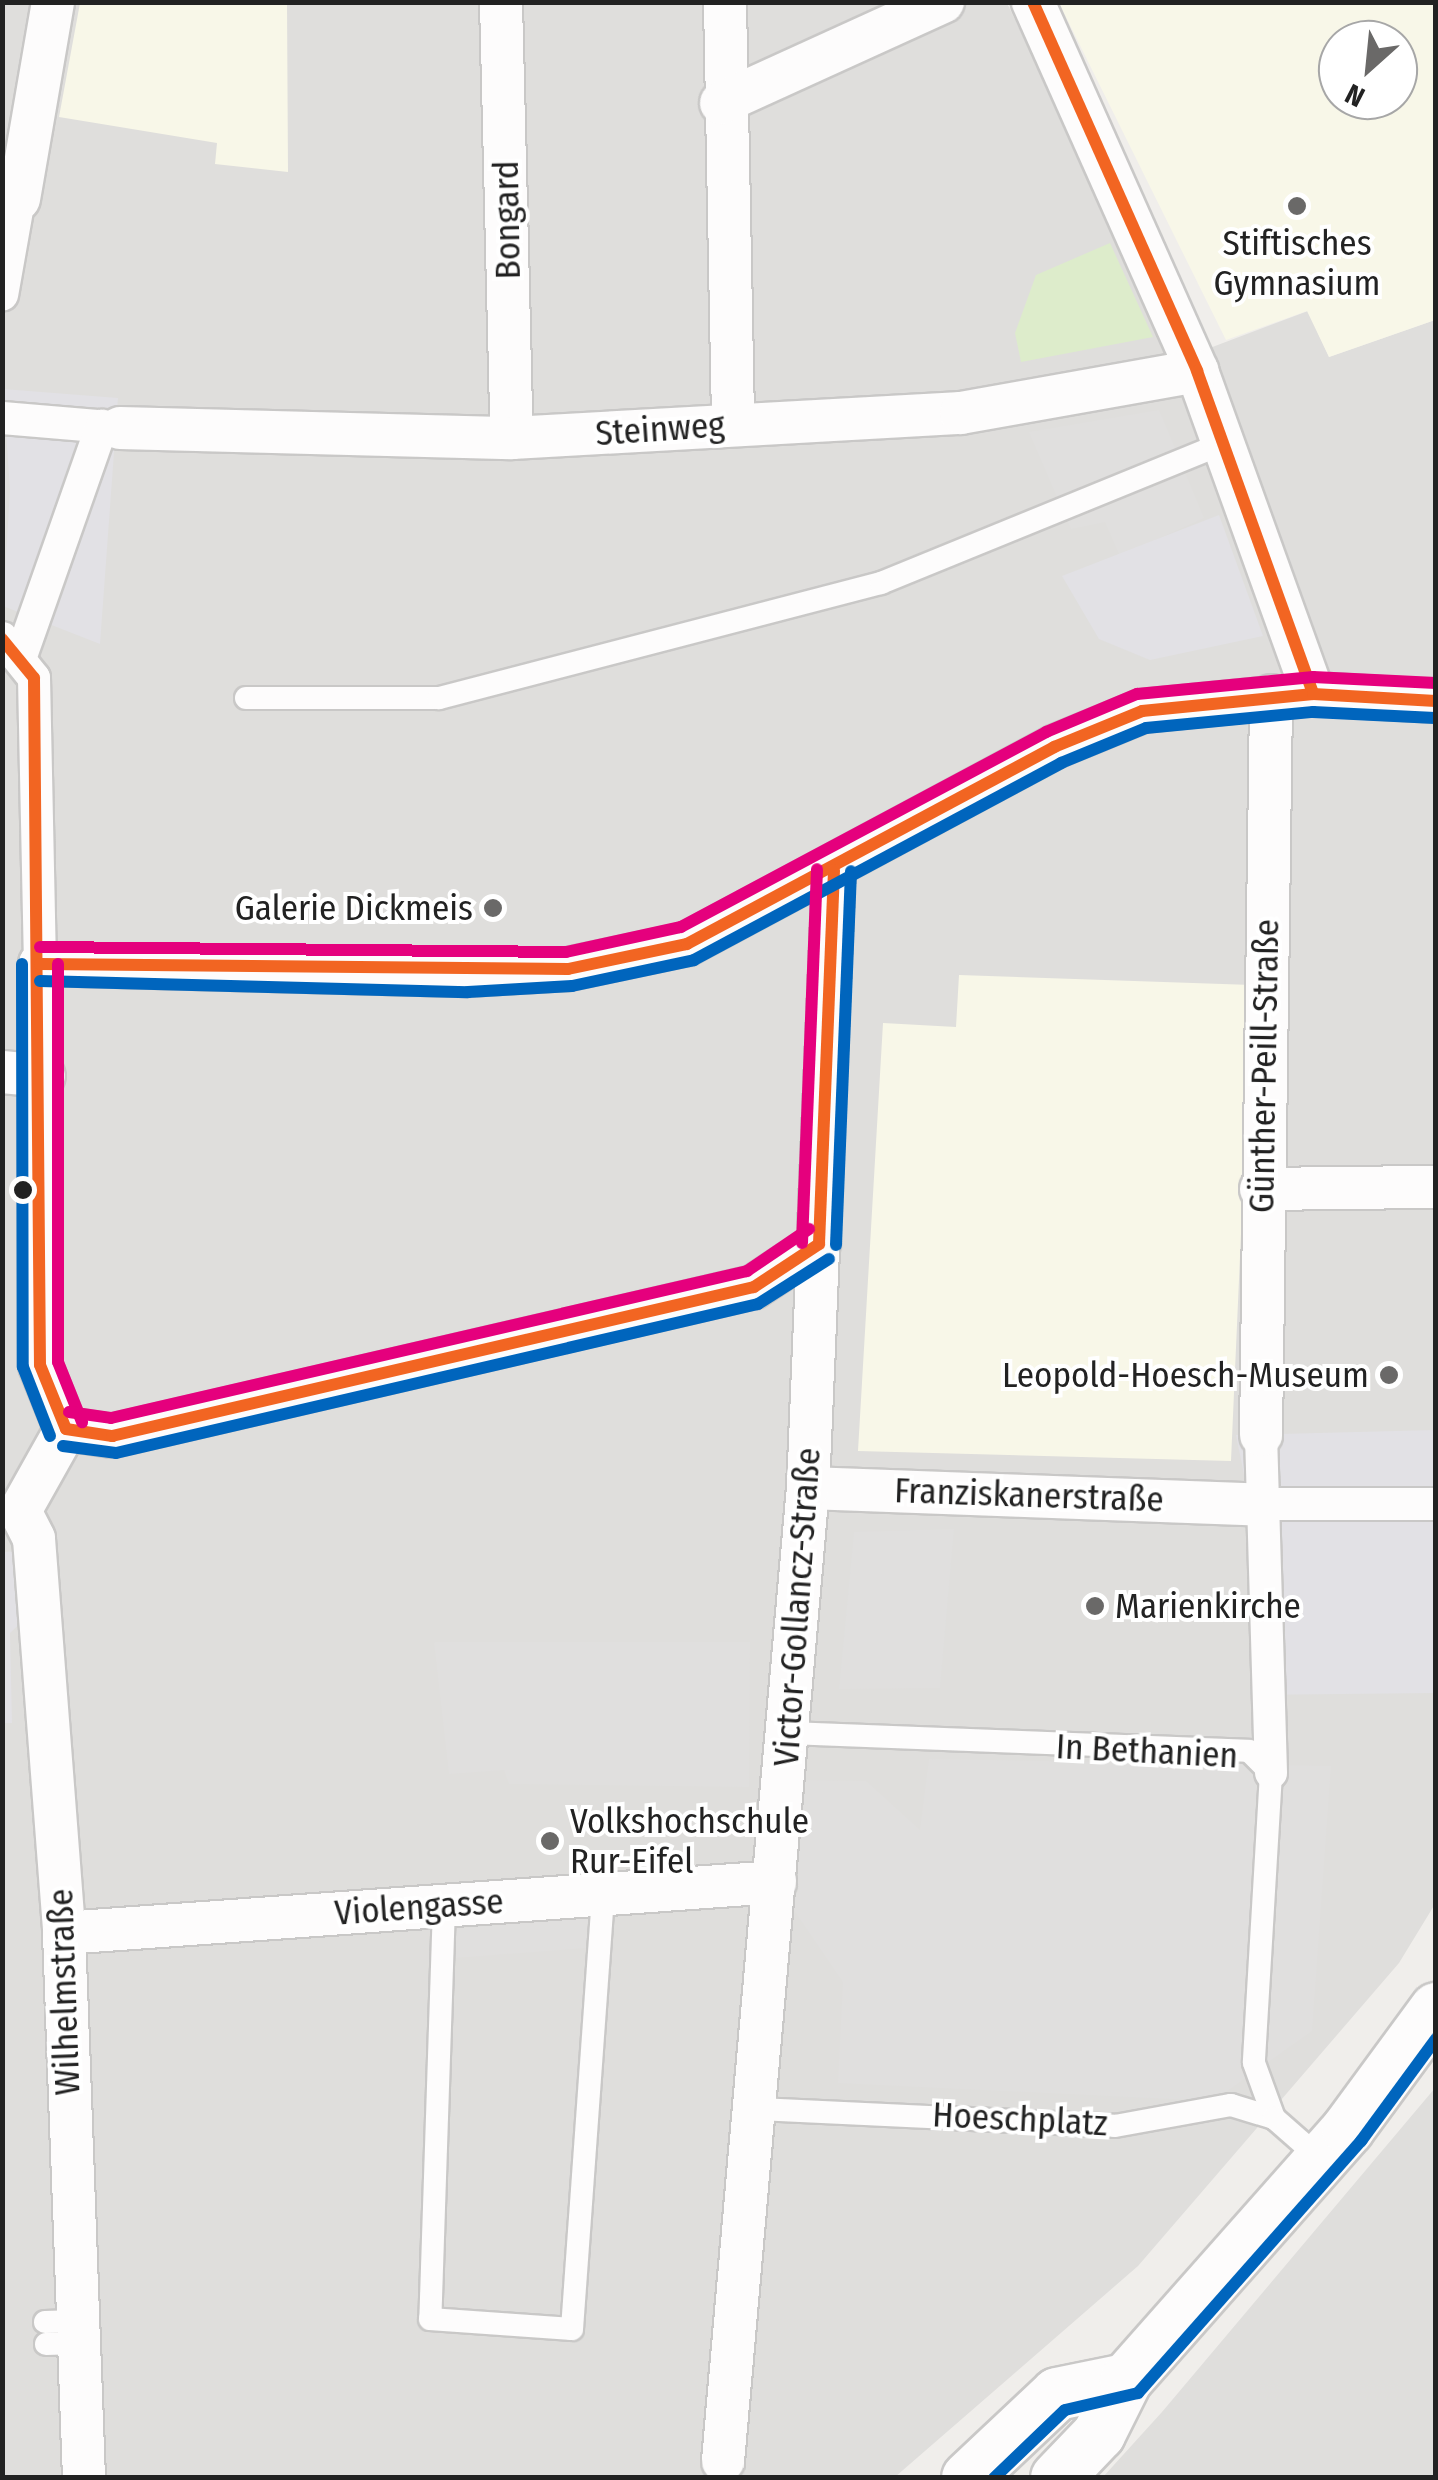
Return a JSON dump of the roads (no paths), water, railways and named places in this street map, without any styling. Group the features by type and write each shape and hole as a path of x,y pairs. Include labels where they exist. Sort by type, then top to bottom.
{"street":[{"path":"2,295 10,197 53,2"},
{"name":"Bongard","path":"501,2 512,438"},
{"path":"726,2 722,103 733,424"},
{"path":"722,103 944,2"},
{"path":"1033,2 1197,370 1224,443 1292,695"},
{"name":"Steinweg","path":"111,427 512,438 961,413 1197,370"},
{"path":"2,418 111,427 12,646 34,678 40,964 23,1074 40,1365 66,1429"},
{"path":"40,964 468,975 568,968 686,944 834,870 1054,747 1142,711 1292,695 1436,701"},
{"name":"Günther-Peill-Straße","path":"1261,1435 1260,1189 1292,695"},
{"name":"Victor-Gollancz-Straße","path":"723,2461 758,2109 808,1488 834,870"},
{"path":"1260,1189 1436,1187"},
{"path":"66,1429 112,1436 754,1287 820,1244"},
{"path":"11,1512 66,1429"},
{"path":"1261,1435 1256,1503 1271,1773"},
{"name":"Franziskanerstraße","path":"808,1488 1256,1503"},
{"path":"1256,1503 1436,1504"},
{"name":"Wilhelmstraße","path":"11,1512 34,1539 64,1933 65,2327 84,2478"},
{"name":"Violengasse","path":"64,1933 775,1882"},
{"path":"1057,2478 1100,2434 1126,2380 1322,2160 1436,2009"},
{"path":"968,2478 1057,2394 1126,2380"}],"lane":[{"path":"246,698 439,698 881,583 1224,443"},
{"name":"In Bethanien","path":"787,1733 1144,1751 1249,1751 1271,1773 1254,2063 1274,2118"},
{"path":"444,1906 430,2319 572,2329 603,1894"},
{"name":"Hoeschplatz","path":"758,2109 1115,2126 1231,2105 1274,2118 1322,2160"}],"place":[{"name":"Stiftisches Gymnasium","path":"1297,206"},
{"name":"Galerie Dickmeis","path":"493,908"},
{"name":"Leopold-Hoesch-Museum","path":"1389,1375"},
{"name":"Marienkirche","path":"1095,1606"},
{"name":"Volkshochschule Rur-Eifel","path":"550,1841"}]}
